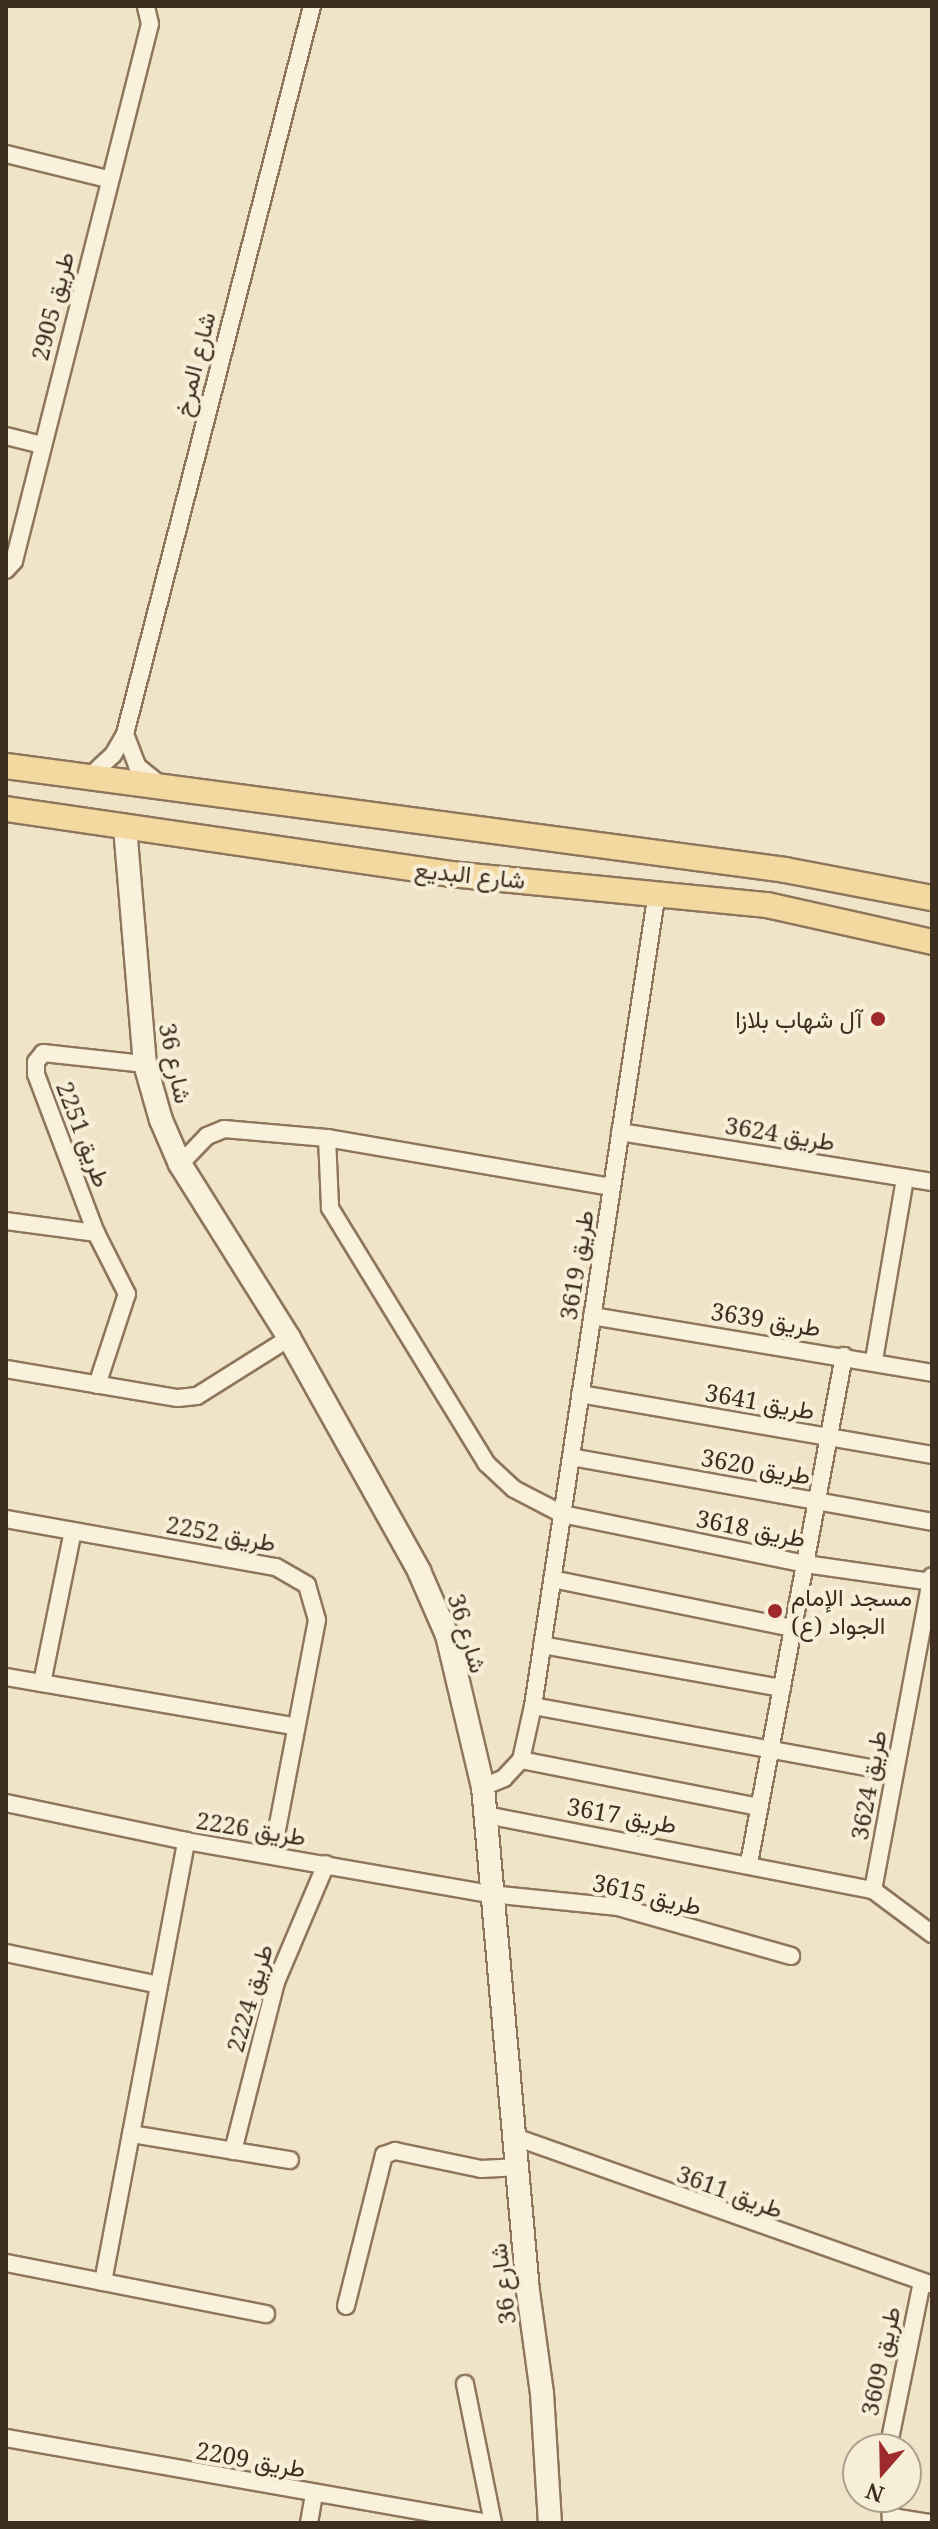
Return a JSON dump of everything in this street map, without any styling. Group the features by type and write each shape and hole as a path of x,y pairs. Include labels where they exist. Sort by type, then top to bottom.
{"main road":[{"name":"شارع البديع","path":"6,766 785,870 932,898"},
{"name":"شارع البديع","path":"6,809 450,874 767,905 932,942"}],"street":[{"name":"طريق 2905","path":"6,570 14,561 108,179 150,24 146,6"},
{"name":"شارع المرخ","path":"86,779 105,764 125,734 312,6"},
{"path":"6,154 108,179"},
{"path":"6,436 42,445"},
{"path":"125,734 137,766 154,781 175,789"},
{"name":"شارع 36","path":"125,827 145,1064 180,1164 289,1338 425,1583 447,1635 483,1787 515,2167 542,2393 550,2523"},
{"name":"طريق 3619","path":"521,1760 533,1706 657,892"},
{"name":"طريق 2251","path":"97,1385 127,1294 96,1233 36,1074 43,1053 145,1064"},
{"path":"180,1164 207,1136 224,1129 327,1138 612,1187"},
{"name":"طريق 3624","path":"620,1132 932,1182"},
{"name":"طريق 3618","path":"327,1138 330,1208 486,1463 514,1489 562,1514 805,1564 931,1582"},
{"path":"874,1360 905,1178"},
{"path":"6,1221 96,1233"},
{"name":"طريق 3639","path":"592,1316 874,1360 932,1373"},
{"path":"6,1369 160,1398 197,1396 289,1338"},
{"path":"749,1863 844,1356"},
{"name":"طريق 3641","path":"580,1394 932,1455"},
{"name":"طريق 3620","path":"571,1457 932,1522"},
{"name":"طريق 2252","path":"6,1519 276,1567 301,1579 312,1593 317,1620 293,1726 272,1855"},
{"path":"42,1683 73,1531"},
{"name":"طريق 3624","path":"873,1890 894,1772 926,1642 932,1576"},
{"path":"552,1579 793,1628"},
{"path":"542,1645 782,1688"},
{"path":"6,1677 293,1726"},
{"path":"533,1706 894,1772"},
{"path":"483,1787 504,1778 521,1760"},
{"name":"طريق 3617","path":"521,1760 759,1807"},
{"name":"طريق 2226","path":"6,1803 186,1841 490,1894"},
{"name":"طريق 3617","path":"486,1815 749,1863 873,1890"},
{"path":"103,2282 186,1841"},
{"name":"طريق 2224","path":"233,2151 276,1982 326,1864"},
{"path":"873,1890 932,1934"},
{"name":"طريق 3615","path":"490,1894 618,1907 791,1956"},
{"path":"6,1953 159,1985"},
{"path":"131,2134 290,2160"},
{"name":"طريق 3611","path":"512,2136 927,2284"},
{"path":"346,2306 384,2155 395,2151 481,2169 515,2167"},
{"path":"6,2263 266,2314"},
{"name":"طريق 3609","path":"892,2433 927,2284"},
{"path":"465,2384 490,2523"},
{"name":"طريق 2209","path":"6,2438 314,2495 490,2523"},
{"path":"309,2523 314,2495"},
{"path":"892,2520 931,2523"}],"place":[{"name":"آل شهاب بلازا","path":"878,1019"},
{"name":"مسجد الإمام الجواد (ع)","path":"775,1611"}]}
